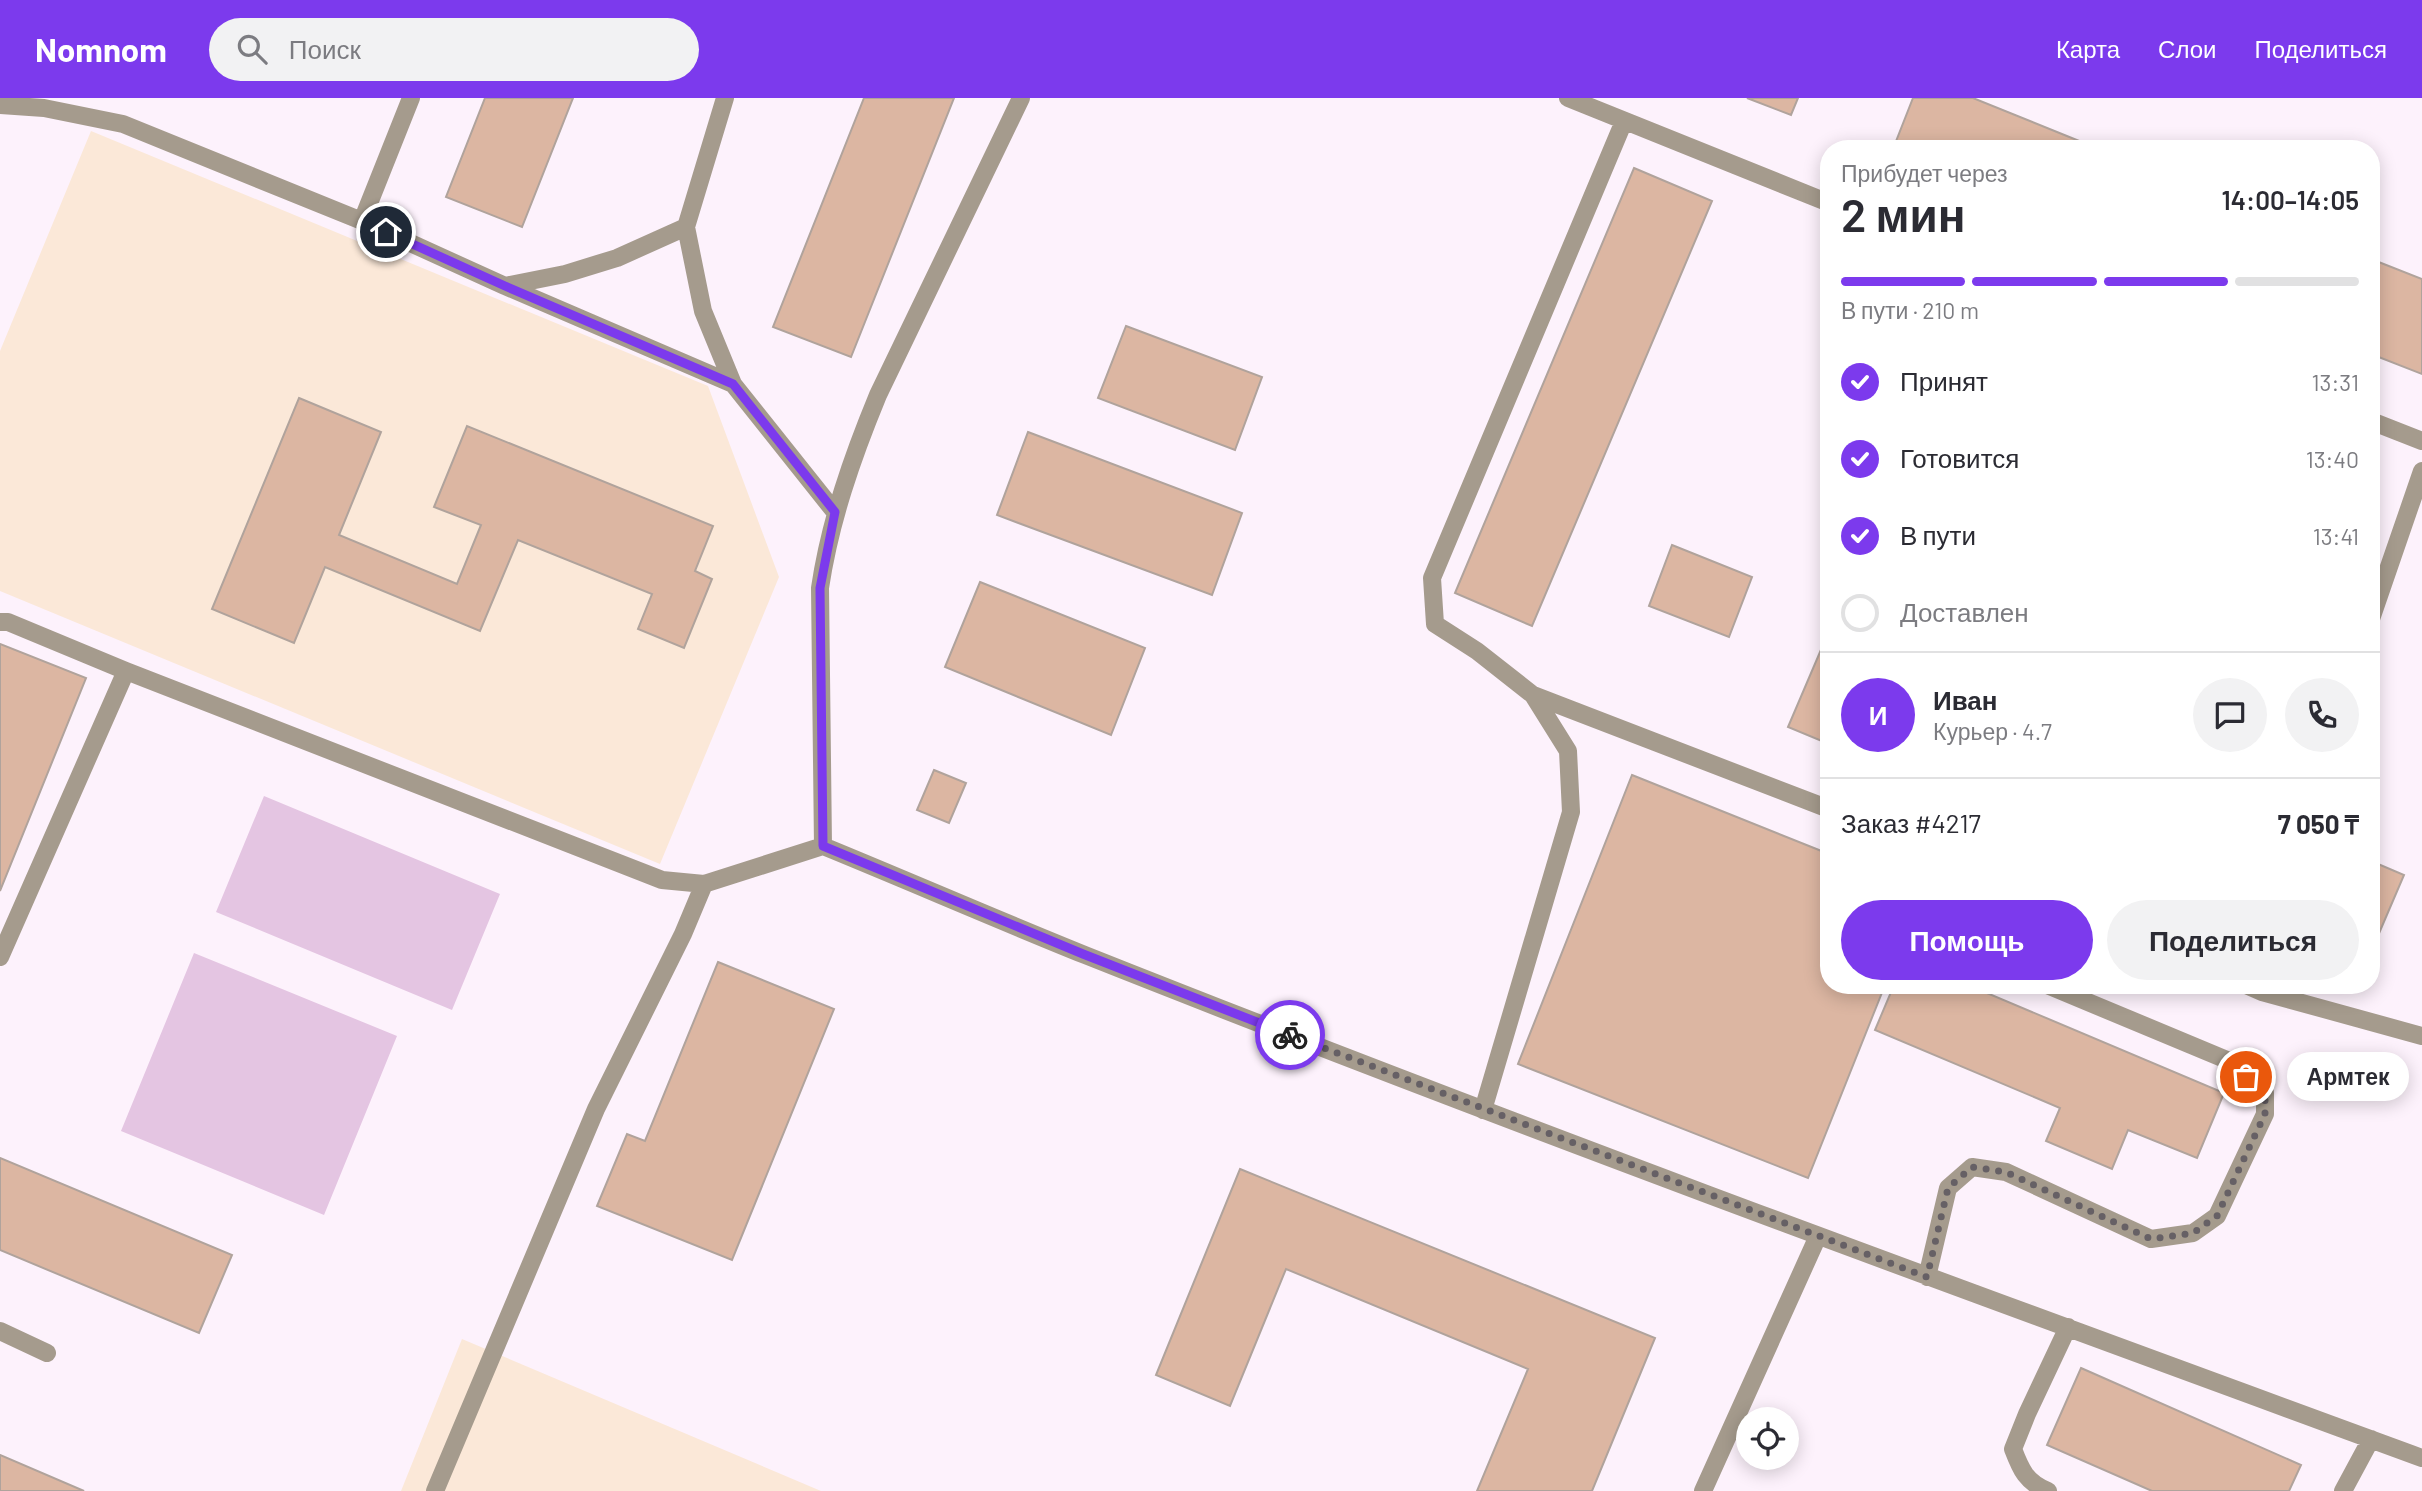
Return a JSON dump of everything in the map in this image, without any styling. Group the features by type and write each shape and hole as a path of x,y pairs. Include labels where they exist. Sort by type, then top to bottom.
{"lane":[{"path":"362,221 411,98"},
{"path":"725,98 685,227 703,311 733,384 835,512"},
{"path":"823,846 820,588 835,512 878,395 1021,98"},
{"path":"1568,98 1820,199"},
{"path":"0,105 44,107 123,124 362,221 733,384"},
{"path":"1624,121 1432,578 1434,624 1477,651 1533,695 1820,805"},
{"path":"505,286 565,274 617,258 685,227"},
{"path":"2380,425 2422,441"},
{"path":"2380,593 2422,471"},
{"path":"0,622 8,622 126,671 662,880 704,884 823,846 1083,954 1483,1110 1927,1277 2068,1326 2422,1458"},
{"path":"0,957 126,671"},
{"path":"1483,1110 1572,812 1568,751 1533,695"},
{"path":"435,1491 596,1108 683,934 704,884"},
{"path":"1927,1277 1948,1188 1972,1167 2006,1172 2151,1239 2193,1233 2217,1216 2265,1114 2265,1093 2227,1060 2068,994"},
{"path":"2269,994 2422,1036"},
{"path":"1703,1491 1818,1236"},
{"path":"2048,1491 2040,1488 2021,1472 2013,1449 2068,1326"},
{"path":"0,1331 47,1353"},
{"path":"2343,1491 2371,1439"}],"shaded area":[{"path":"91,131 708,386 779,577 660,864 0,591 0,351"},
{"path":"264,796 500,894 452,1010 216,912"},
{"path":"194,953 397,1036 324,1215 121,1131"},
{"path":"462,1339 821,1491 401,1491"}],"building":[{"path":"485,98 573,98 522,227 446,197"},
{"path":"864,98 954,98 851,357 773,327"},
{"path":"1747,98 1798,98 1791,115"},
{"path":"1913,98 1973,98 2077,140 1897,140"},
{"path":"1634,168 1712,201 1532,626 1455,593"},
{"path":"2380,263 2422,279 2422,374 2380,358"},
{"path":"1126,326 1262,377 1235,450 1098,398"},
{"path":"299,398 381,432 339,535 457,584 481,525 434,507 467,426 713,526 695,571 712,579 684,648 638,629 652,594 518,540 480,631 325,567 294,643 212,609"},
{"path":"1028,432 1242,513 1212,595 997,515"},
{"path":"1672,545 1752,577 1729,637 1649,606"},
{"path":"980,582 1145,648 1111,735 945,667"},
{"path":"0,644 86,678 0,891"},
{"path":"1820,652 1820,740 1788,727"},
{"path":"934,770 966,783 949,823 917,810"},
{"path":"1632,775 1820,850 1820,994 1881,994 1808,1178 1518,1064"},
{"path":"2380,865 2404,875 2380,931"},
{"path":"718,962 834,1009 732,1260 597,1206 627,1134 645,1141"},
{"path":"1890,994 1989,994 2224,1093 2197,1158 2128,1130 2112,1169 2046,1141 2060,1108 1875,1030"},
{"path":"0,1158 232,1255 199,1333 0,1250"},
{"path":"1240,1169 1655,1338 1592,1491 1477,1491 1528,1369 1286,1269 1230,1406 1156,1375"},
{"path":"2081,1368 2301,1465 2289,1491 2152,1491 2047,1445"},
{"path":"0,1455 84,1491 0,1491"}],"way so far":[{"path":"1290,1035 1927,1277 1948,1188 1972,1167 2006,1172 2151,1239 2193,1233 2217,1216 2265,1114 2265,1093 2246,1077"}],"place":[{"name":"Армтек","path":"2246,1077"}],"route":[{"path":"386,232 733,384 835,512 820,588 823,846 1083,954 1290,1035"}]}
